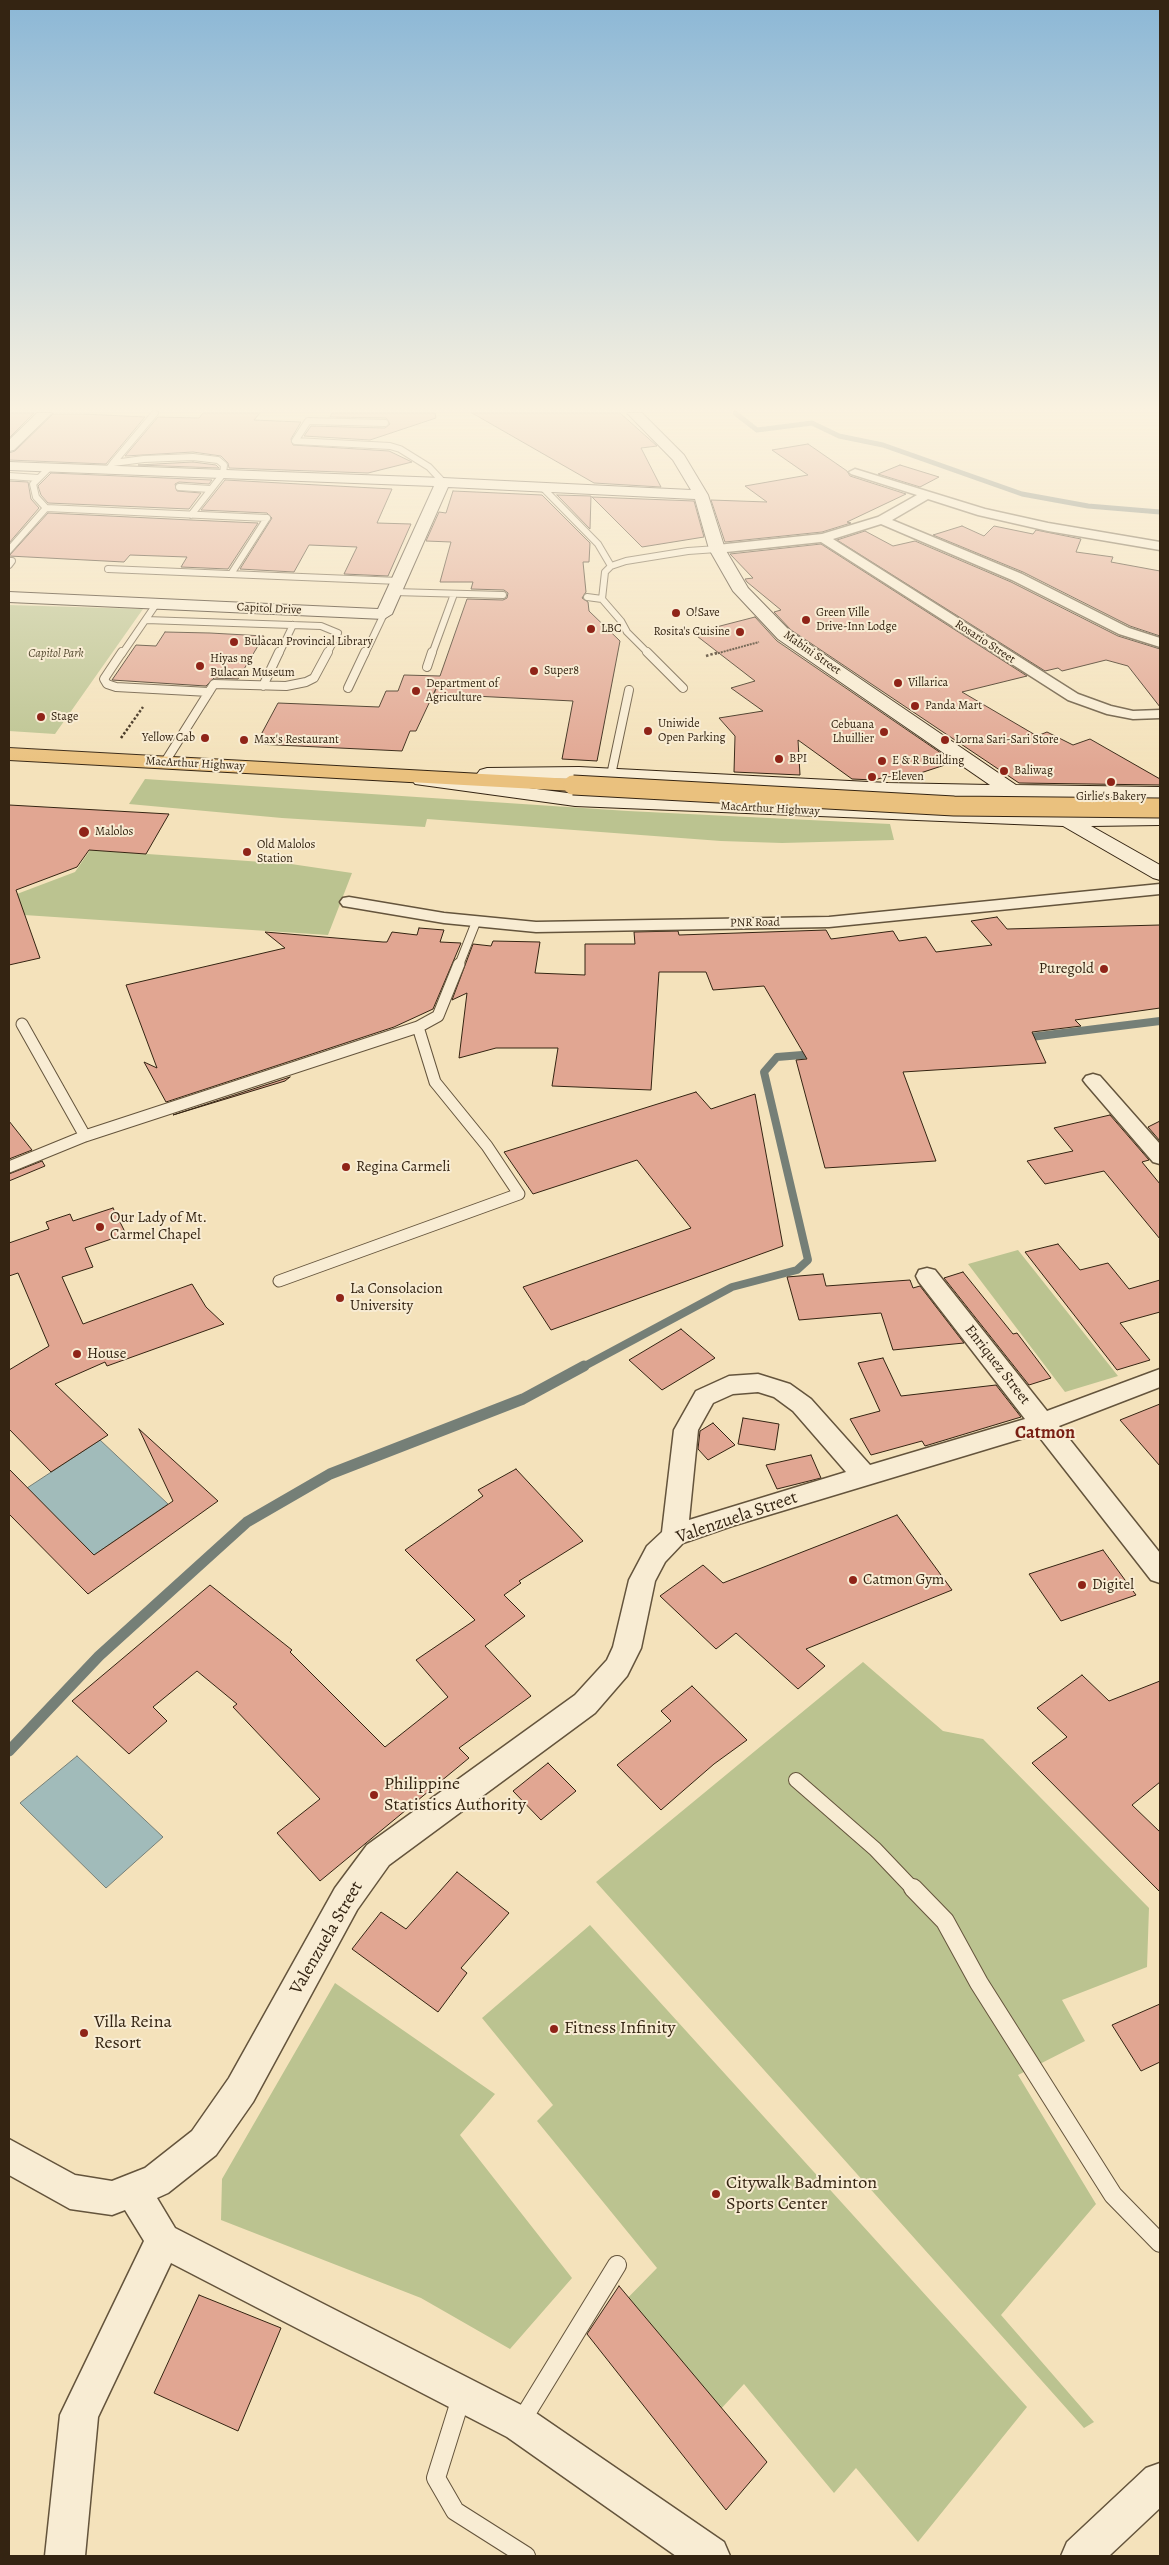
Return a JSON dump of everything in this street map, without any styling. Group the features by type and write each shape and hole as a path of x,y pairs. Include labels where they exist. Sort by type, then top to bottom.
{"highway":[{"name":"MacArthur Highway","path":"9,754 954,806 1160,808"}],"main road":[{"path":"384,614 421,533"},
{"name":"Mabini Street","path":"712,533 717,549 741,591 784,635 1011,792 1068,820 1160,874"},
{"name":"Capitol Drive","path":"9,597 384,614"},
{"name":"MacArthur Highway","path":"381,775 692,774 888,789 1160,793"},
{"name":"MacArthur Highway","path":"381,775 575,800 1068,820 1160,818"}],"street":[{"path":"717,549 823,538 840,533"},
{"path":"912,533 1017,577 1124,631 1160,643"},
{"path":"1082,533 1160,546"},
{"name":"Rosario Street","path":"823,538 1073,697 1107,710 1133,715 1160,714"},
{"name":"PNR Road","path":"349,902 476,922 536,928 829,922 1160,889"},
{"path":"1093,1080 1160,1157"},
{"name":"Enriquez Street","path":"926,1276 1160,1572"},
{"name":"Valenzuela Street","path":"9,2156 70,2192 112,2198 156,2181 204,2143 241,2090 346,1899 378,1855 586,1704 616,1668 626,1648 642,1580 656,1554 674,1536 728,1517 1042,1423 1160,1378"},
{"path":"674,1536 686,1430 704,1396 729,1385 758,1383 782,1390 802,1405 866,1477"},
{"path":"133,2190 163,2240 520,2424 710,2556"},
{"path":"64,2556 80,2414 163,2240"},
{"path":"1081,2556 1160,2482"}],"lane":[{"path":"9,550 24,533"},
{"path":"231,574 258,533"},
{"path":"587,533 598,544 612,566"},
{"path":"683,688 628,632 621,621 604,604 602,599 606,572 612,566 626,561 688,550 717,549"},
{"path":"9,560 12,561 9,564"},
{"path":"108,569 231,574 397,587 454,594 503,595"},
{"path":"427,667 454,594"},
{"path":"587,597 602,599"},
{"path":"157,604 104,679 107,684 116,687 209,692"},
{"path":"348,688 384,614"},
{"path":"146,620 328,628 338,633 314,678 298,685 214,684 165,762"},
{"path":"263,686 293,626"},
{"path":"611,775 630,690"},
{"path":"9,1167 85,1136 418,1027 438,1016 476,922"},
{"path":"22,1024 85,1136"},
{"path":"279,1281 519,1194 487,1146 435,1082 418,1027"},
{"path":"796,1780 875,1849 945,1922 980,1983 1112,2195 1160,2243"},
{"path":"520,2424 617,2265"},
{"path":"462,2395 436,2478 455,2511 526,2556"}],"path":[{"path":"706,656 784,635"},
{"path":"120,739 154,690"}],"green space":[{"name":"Capitol Park","path":"9,605 143,609 55,734 9,731"},
{"path":"145,779 628,811 890,824 894,840 782,843 721,841 427,819 425,827 282,818 129,804"},
{"path":"90,850 291,864 352,873 328,935 9,914 9,897 75,872"},
{"path":"1018,1250 1118,1376 1065,1392 968,1264"},
{"path":"863,1662 943,1731 983,1739 1149,1908 1147,1967 1062,2000 1085,2041 1018,2075 1096,2204 1001,2315 1094,2422 1084,2428 596,1882"},
{"name":"Citywalk Badminton Sports Center","path":"590,1925 1027,2407 918,2542 856,2468 834,2493 744,2384 706,2425 615,2311 657,2268 537,2121 553,2105 482,2018"},
{"path":"335,1983 495,2094 460,2135 572,2278 510,2349 421,2298 221,2220 222,2179"}],"water":[{"path":"100,1440 168,1504 94,1555 27,1488"},
{"path":"77,1756 163,1837 106,1888 20,1803"}],"building":[{"path":"9,533 18,533 9,543"},
{"path":"30,533 252,533 228,569 181,567 187,557 130,555 124,562 9,556"},
{"path":"263,533 407,533 388,576 344,574 357,547 309,545 294,572 240,569"},
{"path":"430,533 580,533 590,543 589,562 583,562 586,592 582,598 588,602 589,611 620,641 597,761 562,759 573,701 434,694 438,684 416,731 410,731 402,751 256,744 278,703 379,707 386,691 398,691 404,675 440,676 467,599 503,600 507,598 508,593 504,590 471,589 473,582 440,582 451,542 426,541"},
{"path":"628,533 703,533 704,537 642,547"},
{"path":"722,533 815,533 725,542"},
{"path":"860,533 868,533 893,546 915,541 1011,582 1118,636 1160,649 1160,707 1128,666 1106,660 1062,671 1058,668 1045,671 837,540"},
{"path":"940,533 977,533 984,536 987,533 1050,533 1081,539 1076,552 1113,557 1111,562 1160,571 1160,636 1130,626 1023,572 933,535"},
{"path":"821,544 1027,676 962,692 1037,736 1047,732 1073,745 1090,739 1160,779 1160,785 1019,783 791,630 774,612 781,610 747,582 745,579 753,578 730,554"},
{"path":"755,617 777,641 954,762 896,781 889,776 874,780 852,779 798,740 800,775 734,772 735,736 719,718 763,711 731,688 755,681 693,633"},
{"path":"165,632 264,636 238,679 214,678 206,686 112,680 136,645 156,646"},
{"name":"Malolos","path":"9,805 169,814 146,854 89,850 77,867 16,890 40,958 9,965"},
{"path":"997,917 1007,929 1160,925 1160,1008 1075,1020 1081,1026 1032,1032 1046,1063 903,1072 936,1161 825,1168 796,1060 807,1059 764,986 713,990 706,972 659,972 651,1090 552,1086 558,1048 496,1048 459,1058 467,993 452,1000 473,944 491,946 493,941 540,942 535,973 585,975 585,944 635,944 634,932 678,931 679,935 826,930 831,939 893,931 899,941 926,937 936,952 992,945 971,921"},
{"path":"419,928 444,930 440,942 461,943 433,1009 394,1027 166,1102 144,1062 157,1068 126,985 285,948 265,932 387,942 392,932 417,935"},
{"path":"290,1077 285,1081 173,1115"},
{"path":"696,1092 711,1109 755,1094 783,1246 551,1330 523,1287 691,1228 637,1160 533,1194 504,1152"},
{"path":"1110,1115 1149,1160 1142,1162 1160,1184 1160,1239 1104,1171 1045,1184 1027,1161 1073,1151 1054,1128"},
{"path":"9,1121 32,1150 9,1159"},
{"path":"1160,1121 1160,1141 1148,1127"},
{"path":"42,1161 45,1166 9,1181 9,1174"},
{"path":"113,1208 126,1234 85,1248 93,1267 62,1277 83,1324 192,1284 206,1307 224,1324 107,1366 105,1362 55,1384 108,1435 51,1472 9,1429 9,1370 49,1346 18,1273 9,1276 9,1243 49,1229 46,1222 70,1214 73,1221"},
{"path":"1058,1244 1080,1270 1108,1263 1129,1289 1160,1280 1160,1312 1120,1323 1150,1360 1117,1370 1025,1252"},
{"path":"963,1272 1013,1334 1017,1333 1051,1378 1029,1385 944,1278"},
{"path":"823,1274 826,1286 910,1280 913,1288 920,1286 964,1343 893,1350 881,1313 799,1320 787,1277"},
{"path":"681,1329 715,1358 662,1390 629,1360"},
{"path":"883,1358 901,1396 996,1385 1021,1417 925,1446 922,1441 871,1455 850,1419 880,1411 858,1363"},
{"path":"1160,1404 1160,1466 1120,1420"},
{"path":"743,1418 779,1424 775,1450 738,1444"},
{"path":"713,1423 735,1445 708,1460 698,1449 700,1431"},
{"path":"139,1429 218,1501 88,1594 9,1514 9,1469 94,1555 173,1501"},
{"path":"811,1455 821,1478 777,1489 766,1465"},
{"path":"516,1469 583,1541 519,1581 521,1583 504,1595 525,1616 485,1646 531,1696 459,1748 469,1758 320,1881 277,1833 320,1799 233,1707 237,1704 197,1671 153,1707 167,1721 129,1754 72,1701 210,1585 292,1650 290,1652 385,1747 448,1697 416,1660 475,1620 405,1550 483,1496 478,1490"},
{"name":"Catmon Gym","path":"897,1515 952,1590 806,1649 825,1666 798,1689 736,1633 716,1649 660,1596 703,1565 723,1583"},
{"name":"Digitel","path":"1103,1550 1136,1595 1061,1621 1029,1574"},
{"path":"1082,1675 1109,1701 1160,1681 1160,1782 1132,1805 1160,1832 1160,1892 1032,1763 1067,1737 1037,1708"},
{"path":"692,1686 747,1740 714,1764 661,1810 617,1765 671,1721 661,1711"},
{"path":"548,1763 576,1791 541,1820 513,1791"},
{"path":"457,1872 509,1913 461,1968 467,1973 438,2012 352,1949 381,1912 406,1929"},
{"path":"1160,2004 1160,2062 1141,2071 1112,2025"},
{"path":"619,2286 767,2462 726,2510 587,2334"},
{"path":"199,2295 281,2328 238,2431 154,2393"}],"waterway":[{"path":"1023,1038 1160,1021"},
{"path":"581,1368 732,1287 797,1270 808,1260 764,1072 777,1057 815,1054"},
{"path":"9,1751 99,1656 247,1522 330,1474 523,1399 584,1366"}],"place":[{"name":"O!Save","path":"676,613"},
{"name":"Green Ville Drive-Inn Lodge","path":"806,620"},
{"name":"LBC","path":"591,629"},
{"name":"Rosita's Cuisine","path":"740,632"},
{"name":"Bulacan Provincial Library","path":"234,642"},
{"name":"Hiyas ng Bulacan Museum","path":"200,666"},
{"name":"Super8","path":"534,671"},
{"name":"Villarica","path":"898,683"},
{"name":"Department of Agriculture","path":"416,691"},
{"name":"Panda Mart","path":"915,706"},
{"name":"Stage","path":"41,717"},
{"name":"Uniwide Open Parking","path":"648,731"},
{"name":"Cebuana Lhuillier","path":"884,732"},
{"name":"Yellow Cab","path":"205,738"},
{"name":"Max's Restaurant","path":"244,740"},
{"name":"Lorna Sari-Sari Store","path":"945,740"},
{"name":"BPI","path":"779,759"},
{"name":"E & R Building","path":"882,761"},
{"name":"Baliwag","path":"1004,771"},
{"name":"7-Eleven","path":"872,777"},
{"name":"Girlie's Bakery","path":"1111,782"},
{"name":"Malolos","path":"84,832"},
{"name":"Old Malolos Station","path":"247,852"},
{"name":"Puregold","path":"1104,969"},
{"name":"Regina Carmeli","path":"346,1167"},
{"name":"Our Lady of Mt. Carmel Chapel","path":"100,1227"},
{"name":"La Consolacion University","path":"340,1298"},
{"name":"House","path":"77,1354"},
{"name":"Catmon Gym","path":"853,1580"},
{"name":"Digitel","path":"1082,1585"},
{"name":"Philippine Statistics Authority","path":"374,1795"},
{"name":"Fitness Infinity","path":"554,2029"},
{"name":"Villa Reina Resort","path":"84,2033"},
{"name":"Citywalk Badminton Sports Center","path":"716,2194"}],"district":[{"name":"Catmon","path":"1045,1434"}]}
